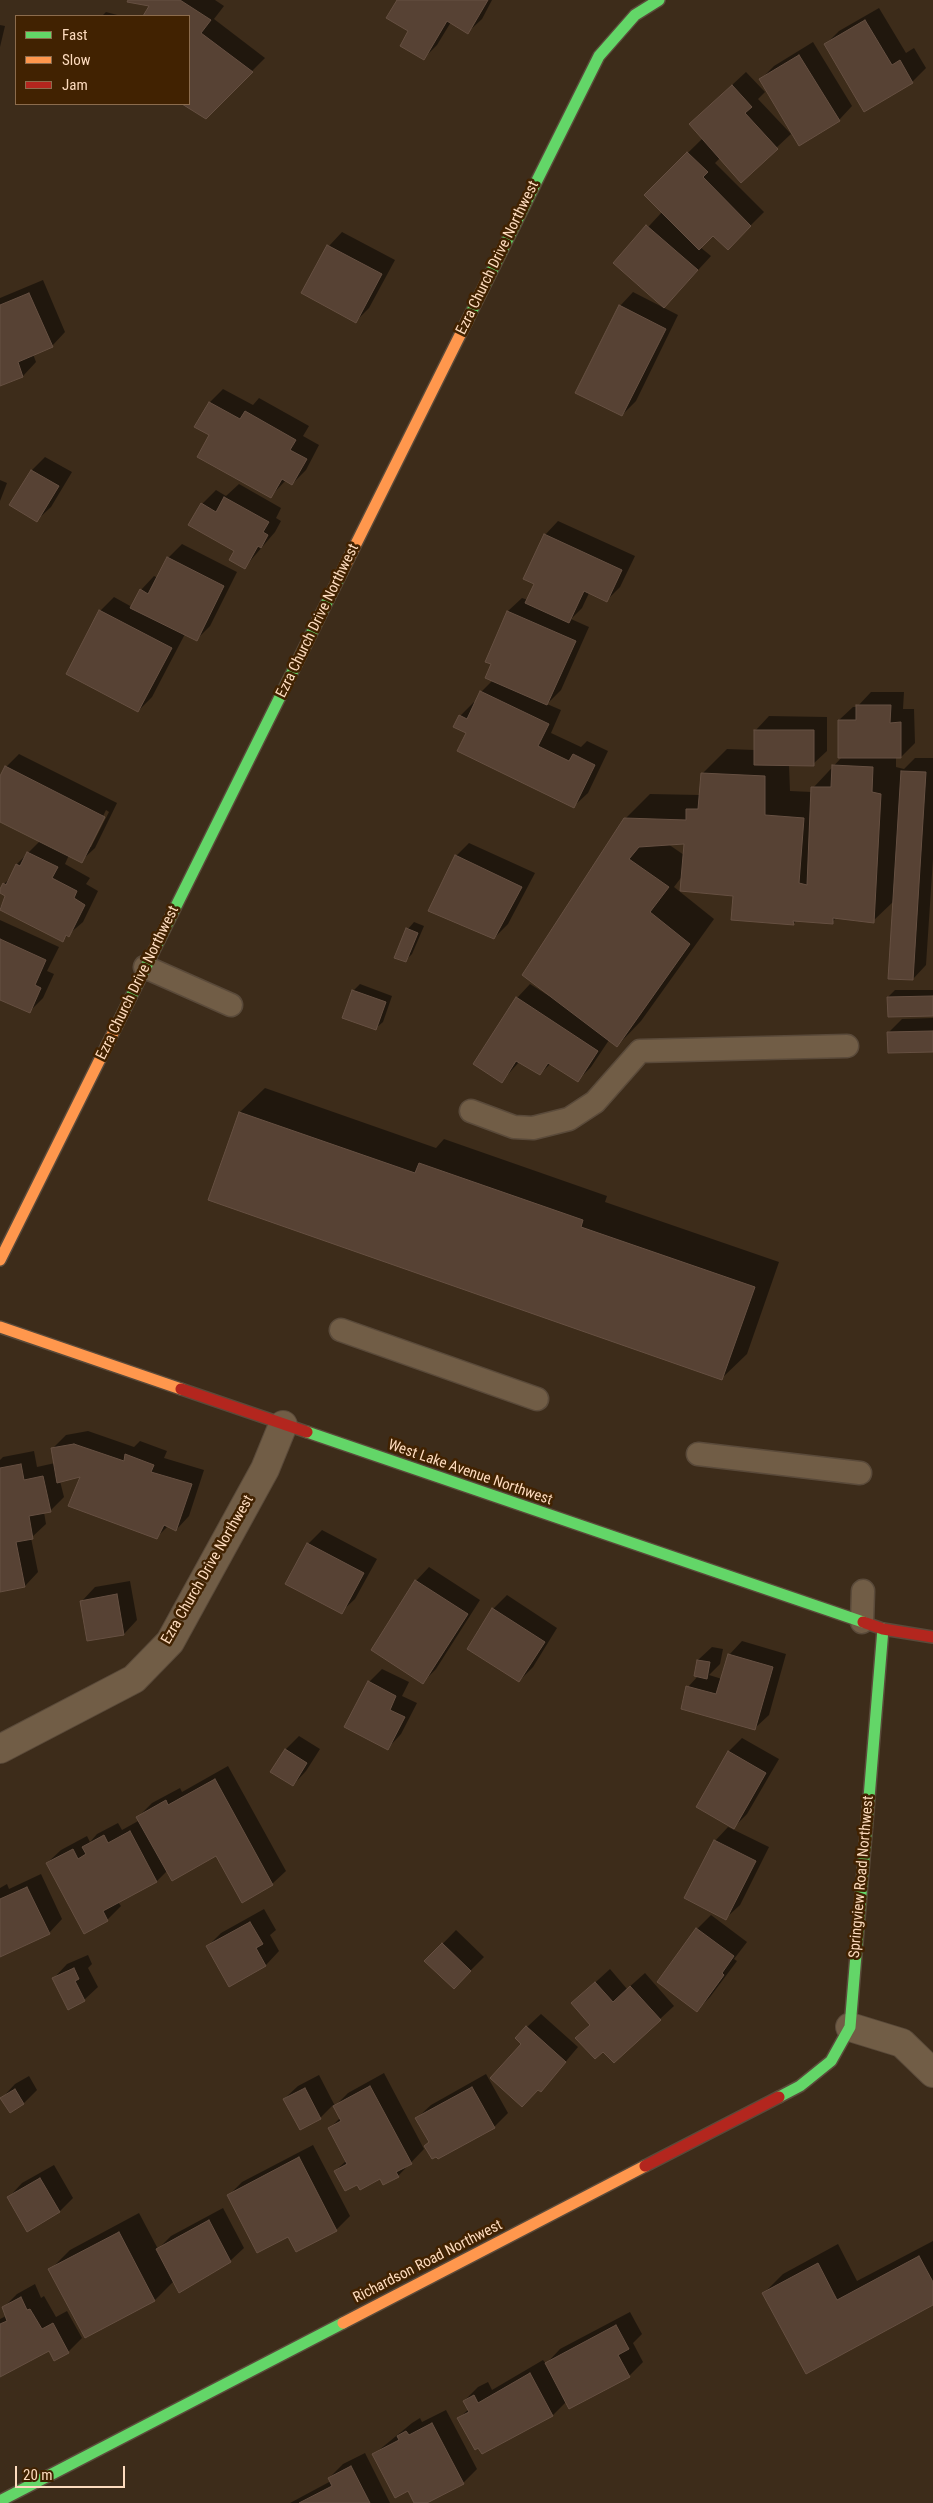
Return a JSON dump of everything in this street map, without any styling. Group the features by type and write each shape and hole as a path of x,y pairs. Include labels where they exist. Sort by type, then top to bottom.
{"street":[{"name":"Ezra Church Drive Northwest","path":"0,1260 599,56 635,15 659,0"},
{"name":"West Lake Avenue Northwest","path":"0,1327 872,1626 933,1637"},
{"name":"Ezra Church Drive Northwest","path":"0,1749 134,1679 170,1642 265,1469 283,1425"},
{"name":"Springview Road Northwest","path":"850,2027 872,1626"},
{"path":"850,2027 902,2043 933,2072"},
{"name":"Richardson Road Northwest","path":"0,2501 800,2086 831,2061 850,2027"}],"lane":[{"path":"146,967 231,1005"},
{"path":"471,1111 514,1127 533,1128 569,1119 595,1102 640,1051 847,1046"},
{"path":"341,1330 537,1399"},
{"path":"698,1454 860,1473"},
{"path":"862,1591 872,1626"}],"building":[{"path":"128,0 180,0 211,20 201,33 253,72 206,119 184,105 190,105 190,15 144,15 149,6 127,2"},
{"path":"397,0 488,0 468,34 447,21 424,60 400,46 408,31 386,18"},
{"path":"865,20 892,65 900,60 913,83 864,112 824,44"},
{"path":"799,55 840,121 799,146 759,79"},
{"path":"732,85 752,107 745,113 778,149 741,183 689,124"},
{"path":"687,152 708,172 703,177 751,226 728,250 713,236 699,250 644,195"},
{"path":"646,225 698,270 664,308 613,263"},
{"path":"327,245 382,274 356,323 301,293"},
{"path":"29,293 53,347 18,362 23,377 0,386 0,305"},
{"path":"619,305 666,329 622,416 575,393"},
{"path":"209,402 240,419 245,411 296,440 290,450 307,459 292,485 282,479 271,498 197,457 209,435 194,427"},
{"path":"31,470 59,486 37,522 9,505"},
{"path":"224,497 269,522 263,532 268,535 261,548 258,546 245,569 229,560 234,551 188,525 201,503 216,512"},
{"path":"544,534 622,570 607,602 584,591 569,623 525,603 534,584 523,579"},
{"path":"167,557 224,586 197,641 130,608 140,589 148,594"},
{"path":"99,610 172,648 138,712 66,674"},
{"path":"507,611 576,641 547,705 485,678 491,664 485,662"},
{"path":"480,691 549,724 538,746 569,761 573,754 595,765 574,808 457,751 466,733 453,727 459,715 467,719"},
{"path":"856,705 891,705 890,723 901,722 901,758 838,758 838,720 856,720"},
{"path":"754,730 814,730 814,766 754,765"},
{"path":"832,765 873,767 872,792 881,794 874,923 833,918 833,924 793,921 794,925 731,920 733,896 680,891 684,844 639,847 629,859 669,887 650,912 690,944 617,1047 522,975 624,818 686,820 686,809 698,809 701,773 765,776 765,815 804,818 799,883 807,885 811,787 831,787"},
{"path":"5,766 105,817 82,863 0,822 0,776"},
{"path":"901,771 926,772 913,980 888,979"},
{"path":"27,852 58,867 52,878 77,891 74,898 85,905 69,937 66,935 63,942 0,910 5,896 0,893 0,889 3,883 6,885 16,864 20,866"},
{"path":"455,855 522,887 494,939 428,911"},
{"path":"406,928 418,933 406,962 394,958"},
{"path":"0,939 46,960 35,985 41,988 30,1013 0,1000"},
{"path":"352,990 386,1002 376,1030 342,1018"},
{"path":"933,996 933,1016 888,1017 887,997"},
{"path":"516,997 598,1051 578,1082 548,1063 540,1075 516,1061 502,1083 473,1064"},
{"path":"933,1031 933,1052 888,1053 887,1032"},
{"path":"239,1112 415,1173 419,1163 583,1220 581,1227 755,1287 722,1380 208,1200"},
{"path":"74,1444 124,1461 125,1454 154,1465 151,1472 192,1484 176,1531 164,1525 157,1539 68,1506 80,1477 57,1483 51,1448"},
{"path":"21,1464 24,1480 43,1476 51,1512 29,1516 33,1539 16,1542 25,1587 0,1592 0,1468"},
{"path":"307,1543 364,1573 342,1614 285,1584"},
{"path":"415,1580 468,1614 423,1684 371,1650"},
{"path":"117,1594 124,1635 87,1641 80,1601"},
{"path":"492,1608 545,1642 519,1682 467,1649"},
{"path":"728,1654 773,1667 755,1730 681,1709 686,1686 716,1694"},
{"path":"697,1660 710,1662 707,1679 694,1676"},
{"path":"368,1681 396,1696 390,1710 405,1717 388,1750 344,1727"},
{"path":"285,1749 307,1763 293,1786 270,1772"},
{"path":"728,1751 766,1773 734,1829 696,1807"},
{"path":"215,1779 273,1885 242,1903 216,1856 172,1881 136,1817 166,1800 168,1805"},
{"path":"130,1831 157,1882 103,1911 108,1921 84,1934 46,1863 73,1849 78,1859 86,1854 82,1847 104,1835 108,1843"},
{"path":"714,1840 756,1861 726,1920 684,1898"},
{"path":"27,1887 50,1934 0,1957 0,1899"},
{"path":"250,1922 263,1944 256,1948 266,1966 229,1987 206,1946"},
{"path":"696,1928 734,1956 722,1973 724,1975 697,2012 657,1982"},
{"path":"442,1943 471,1971 454,1989 424,1961"},
{"path":"74,1968 79,1979 75,1981 85,2001 68,2010 52,1978"},
{"path":"595,1982 613,2002 630,1986 661,2020 614,2063 603,2052 595,2059 575,2038 590,2025 571,2003"},
{"path":"526,2026 566,2062 541,2092 538,2090 522,2107 490,2078 521,2044 515,2038"},
{"path":"370,2086 412,2164 396,2172 399,2177 383,2185 380,2179 360,2190 357,2185 345,2191 334,2171 347,2164 328,2128 341,2121 333,2106"},
{"path":"472,2087 495,2128 438,2159 436,2157 432,2159 424,2146 429,2142 415,2118"},
{"path":"305,2088 321,2119 300,2130 283,2099"},
{"path":"15,2089 24,2104 10,2113 0,2098"},
{"path":"299,2157 337,2231 296,2252 288,2237 257,2253 227,2195"},
{"path":"40,2178 60,2212 27,2232 7,2197"},
{"path":"209,2220 231,2262 179,2293 156,2249"},
{"path":"119,2232 155,2301 85,2338 48,2269"},
{"path":"919,2256 933,2282 933,2305 806,2374 762,2293 818,2263 837,2300"},
{"path":"21,2297 27,2310 30,2309 42,2329 53,2323 69,2353 54,2361 49,2351 0,2377 0,2324 7,2321 2,2307"},
{"path":"616,2325 629,2349 618,2355 630,2377 569,2409 545,2363"},
{"path":"530,2373 553,2416 482,2454 478,2448 475,2450 457,2418 469,2412 463,2401 474,2395 478,2403"},
{"path":"432,2423 464,2484 427,2503 414,2503 408,2491 395,2498 372,2454 399,2440 397,2436 406,2431 409,2435"},
{"path":"351,2466 370,2503 299,2503 332,2486 328,2478"}],"traffic: fast":[{"path":"466,323 599,56 635,15 659,0"},
{"path":"122,1015 342,572"},
{"path":"307,1432 863,1622"},
{"path":"779,2097 800,2086 831,2061 850,2027 883,1629"},
{"path":"0,2501 343,2323"}],"traffic: slow":[{"path":"342,572 466,323"},
{"path":"0,1260 122,1015"},
{"path":"0,1327 181,1389"},
{"path":"343,2323 645,2166"}],"traffic: jam":[{"path":"181,1389 307,1432"},
{"path":"863,1622 883,1629 933,1637"},
{"path":"645,2166 779,2097"}]}
